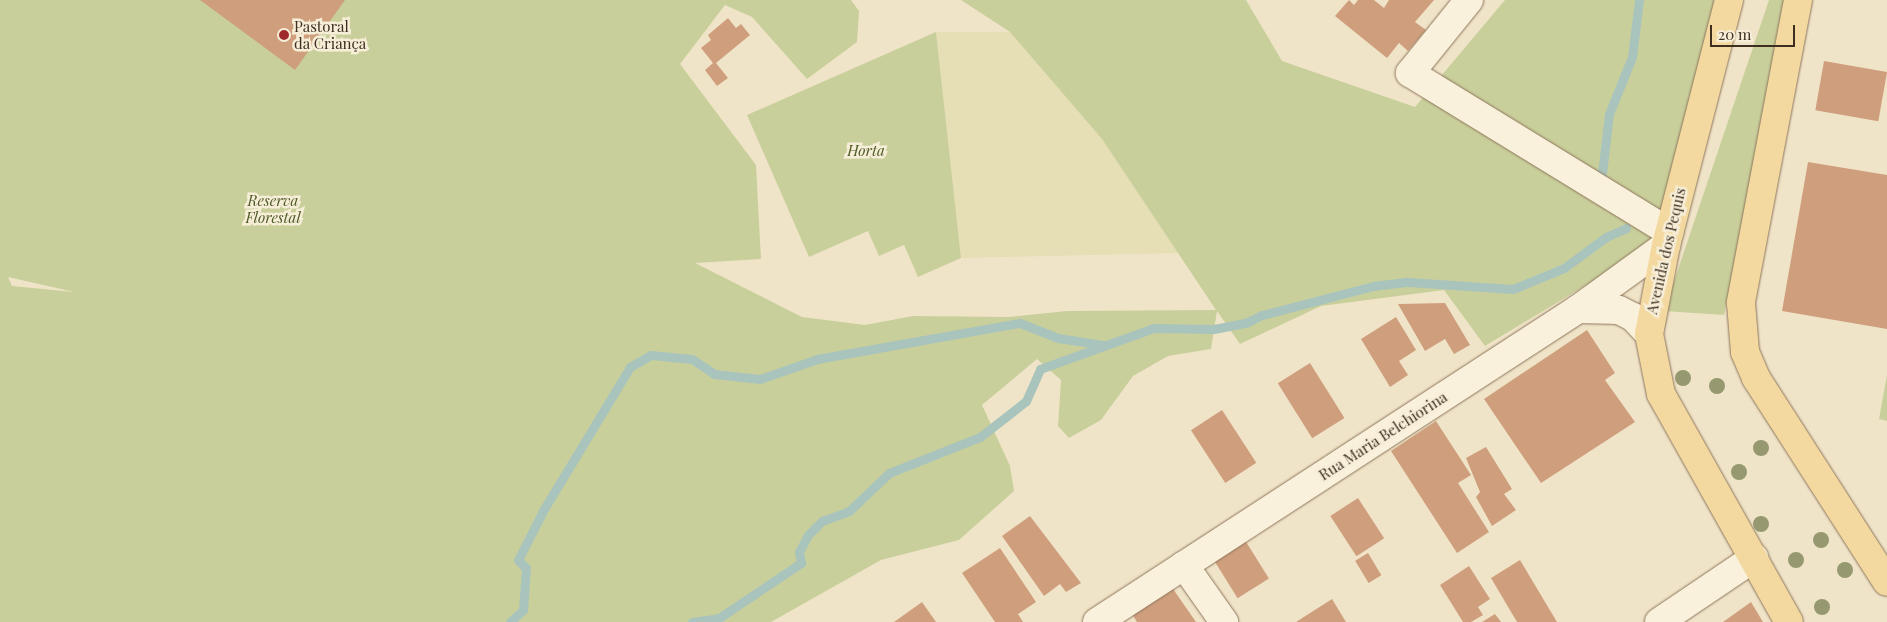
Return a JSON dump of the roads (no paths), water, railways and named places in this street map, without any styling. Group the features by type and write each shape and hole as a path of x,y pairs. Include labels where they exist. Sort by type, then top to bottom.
{"main road":[{"name":"Avenida dos Pequis","path":"1729,0 1668,238 1649,334 1661,394 1679,432 1754,558 1789,622"},
{"path":"1798,0 1741,303 1745,352 1756,378 1887,582"}],"street":[{"path":"1469,0 1410,73 1668,238"},
{"name":"Rua Maria Belchiorina","path":"1097,622 1578,309 1668,238"},
{"path":"1578,309 1619,310 1633,317 1649,334"},
{"path":"1659,622 1754,558"},
{"path":"1184,565 1224,622"}],"waterway":[{"path":"1602,173 1609,114 1632,57 1639,0"},
{"path":"692,622 719,618 801,563 799,552 808,535 822,521 849,511 889,473 980,437 1026,401 1040,369 1153,328 1214,329 1246,323 1262,315 1373,286 1408,282 1513,289 1564,268 1606,237 1626,228"},
{"path":"510,622 523,610 526,568 518,560 544,509 630,367 651,355 692,359 714,374 760,379 817,359 1020,323 1058,338 1104,345"}],"place":[{"name":"Pastoral da Criança","path":"284,35"}],"park label":[{"name":"Horta","path":"866,151"},
{"name":"Reserva Florestal","path":"273,208"}]}
